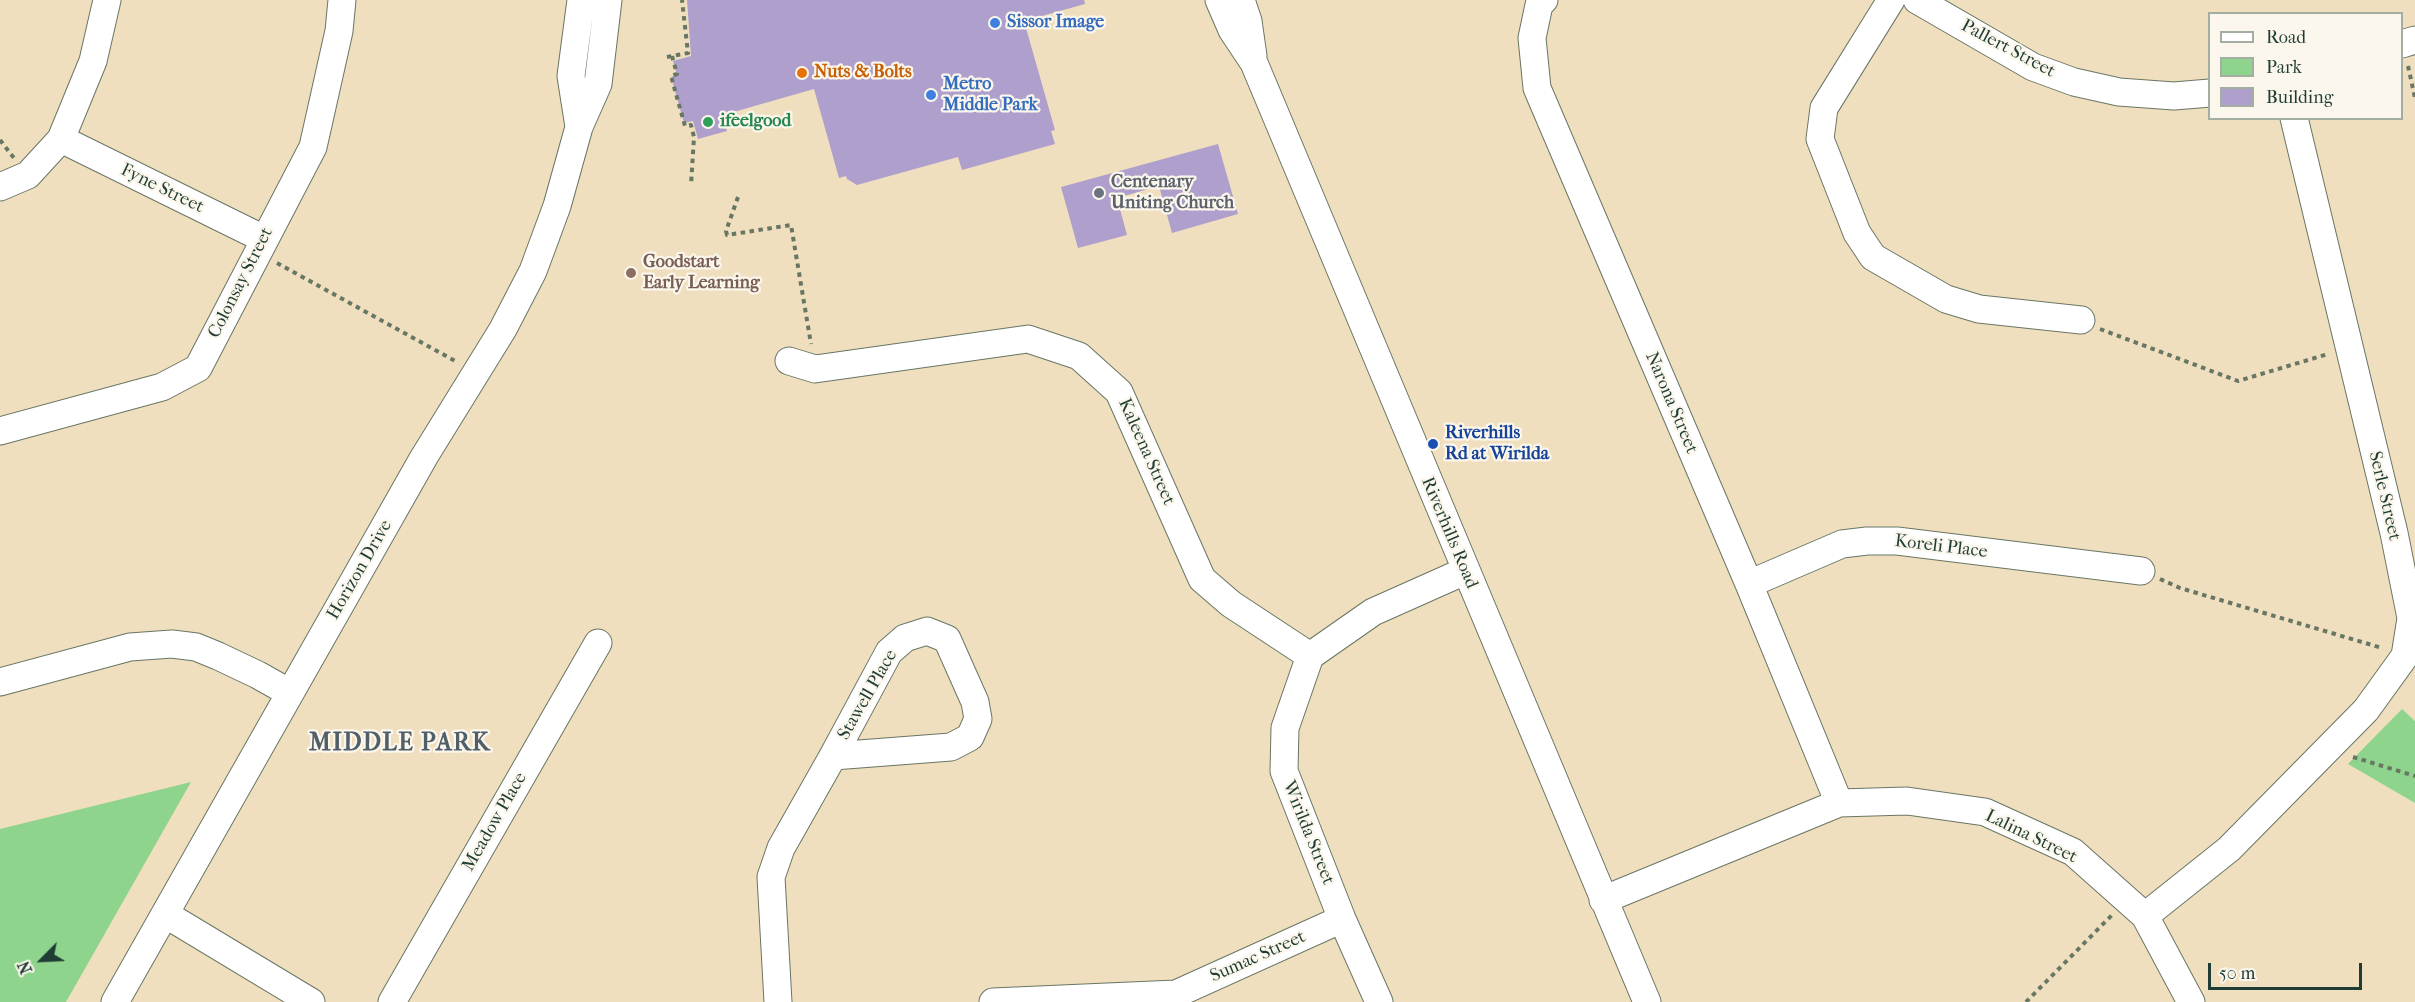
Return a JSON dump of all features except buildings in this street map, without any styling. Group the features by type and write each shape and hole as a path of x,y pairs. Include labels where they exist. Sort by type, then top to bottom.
{"street":[{"path":"0,187 28,175 61,139 93,61 107,0"},
{"name":"Colonsay Street","path":"0,431 162,387 198,368 313,147 339,32 342,0"},
{"name":"Horizon Drive","path":"579,127 571,76 581,0"},
{"name":"Horizon Drive","path":"115,1002 475,371 503,329 532,270 557,206 579,127 598,84 608,0"},
{"name":"Riverhills Road","path":"1219,0 1232,30 1254,63 1647,1002"},
{"name":"Riverhills Road","path":"1241,0 1248,21 1254,63"},
{"name":"Narona Street","path":"1544,0 1539,5 1532,38 1537,88 1749,584 1839,803"},
{"path":"1892,0 1824,108 1820,138 1857,233 1873,257 1946,299 1979,309 2081,320"},
{"name":"Pallert Street","path":"1917,0 2033,66 2074,82 2119,92 2174,96 2208,93"},
{"name":"Serle Street","path":"2136,908 2229,849 2366,710 2405,656 2411,618 2394,533 2294,120"},
{"name":"Fyne Street","path":"61,139 261,246"},
{"name":"Kaleena Street","path":"789,361 814,369 1028,339 1079,356 1119,392 1202,579 1231,604 1310,656"},
{"name":"Koreli Place","path":"1749,584 1842,544 1867,541 1897,541 2141,571"},
{"path":"1310,656 1373,612 1465,571"},
{"name":"Stawell Place","path":"778,1002 771,877 781,848 889,652 905,638 927,631 947,639 975,702 978,719 970,737 951,747 833,756"},
{"name":"Meadow Place","path":"392,1002 598,643"},
{"path":"0,682 130,646 172,644 196,647 218,656 290,693"},
{"name":"Wirilda Street","path":"1310,656 1285,728 1284,771 1342,919 1379,1002"},
{"name":"Lalina Street","path":"1604,900 1839,803 1907,801 1985,812 2073,852 2136,908 2191,1002"},
{"path":"165,914 311,1002"},
{"name":"Sumac Street","path":"993,1002 1176,998 1342,919"}],"path":[{"path":"682,0 688,53 669,57 677,74 671,76 685,126 691,125 694,137 692,185"},
{"path":"2408,49 2415,98"},
{"path":"738,197 726,231 727,235 791,225 814,369"},
{"path":"261,246 448,358 475,371"},
{"path":"2081,320 2238,381 2349,348"},
{"path":"2141,571 2180,588 2405,656"},
{"path":"2330,748 2415,776"},
{"path":"2026,1002 2136,908"}],"green space":[{"path":"2402,709 2415,721 2415,803 2348,764"},
{"path":"191,782 66,1002 0,1002 0,829"}],"place":[{"name":"Sissor Image","path":"995,23"},
{"name":"Nuts & Bolts","path":"802,73"},
{"name":"Metro Middle Park","path":"931,95"},
{"name":"ifeelgood","path":"708,122"},
{"name":"Centenary Uniting Church","path":"1099,193"},
{"name":"Goodstart Early Learning","path":"631,273"},
{"name":"Riverhills Rd at Wirilda","path":"1433,444"}],"district":[{"name":"MIDDLE PARK","path":"400,744"}]}
